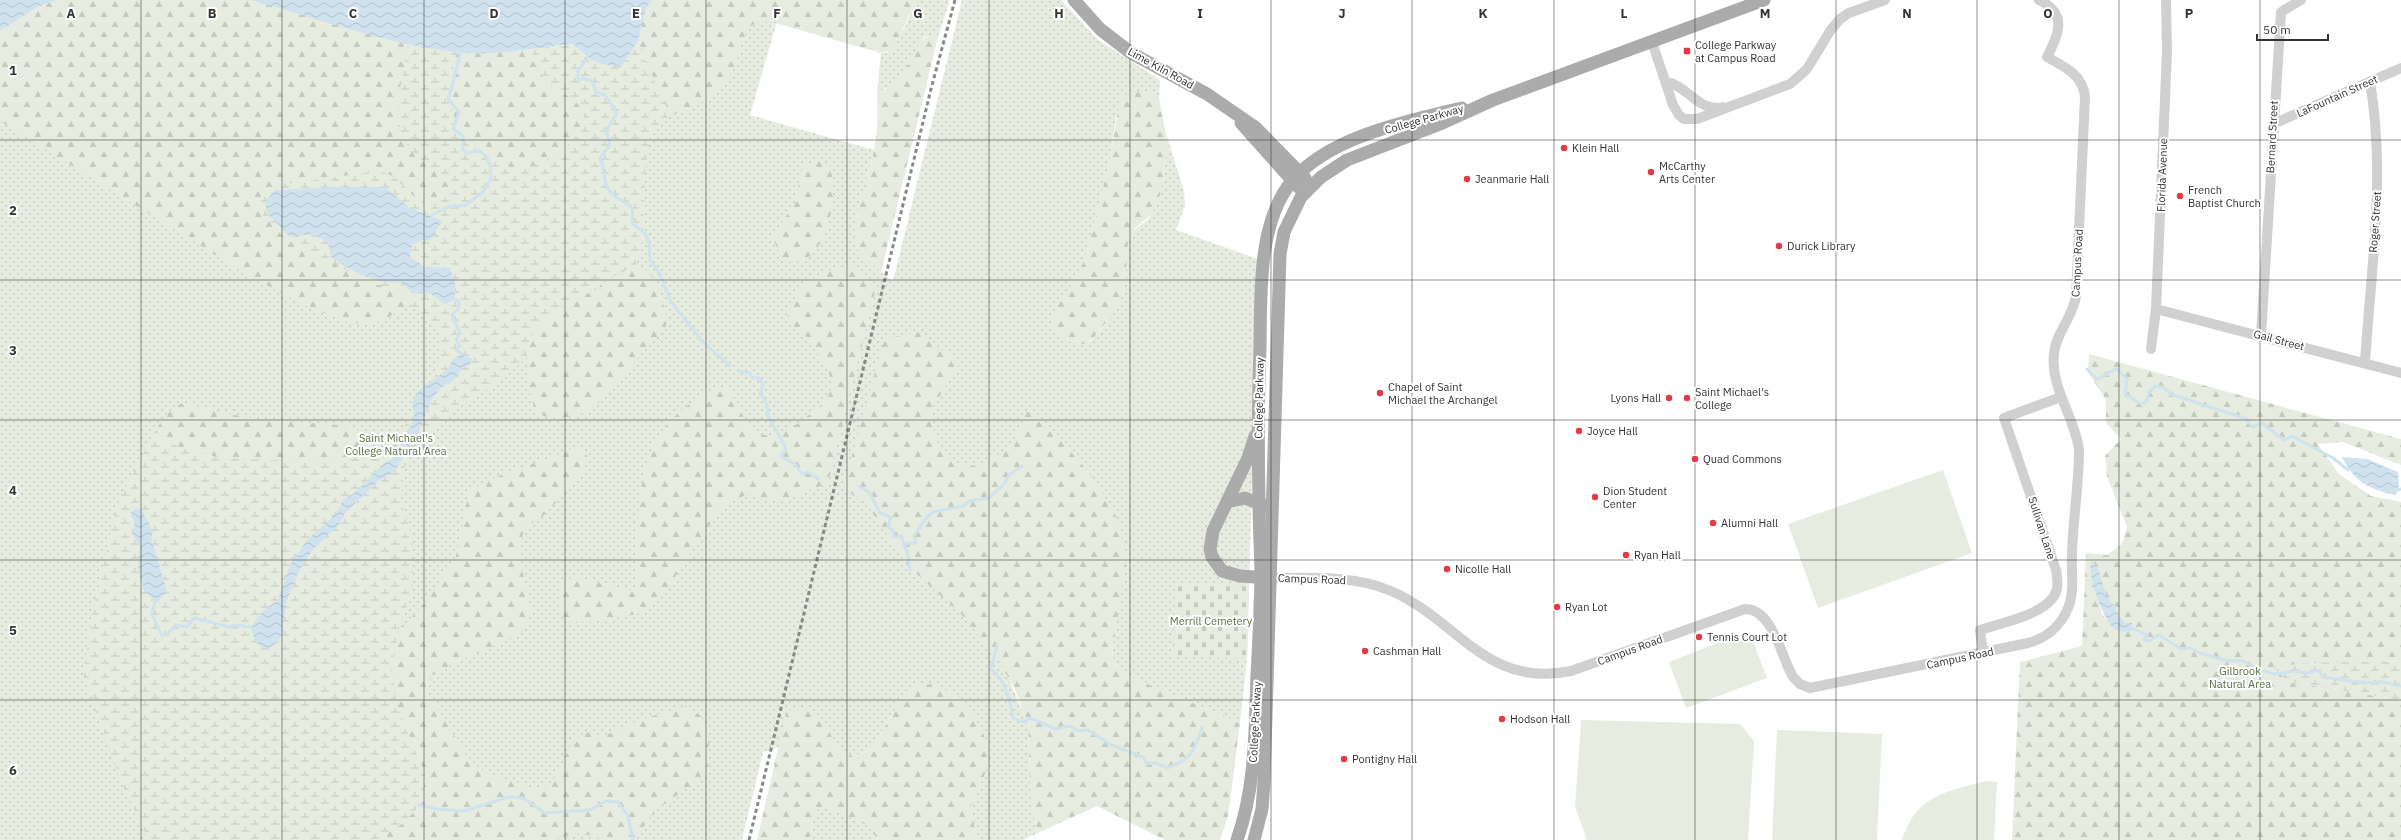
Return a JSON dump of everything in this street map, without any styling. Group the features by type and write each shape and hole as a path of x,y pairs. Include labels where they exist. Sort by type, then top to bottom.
{"main road":[{"name":"Lime Kiln Road","path":"1074,0 1084,14 1131,53 1207,94 1235,115 1255,127 1296,177 1308,189"},
{"name":"College Parkway","path":"1237,840 1248,800 1253,760 1272,510 1281,242 1290,218 1308,189 1328,172 1347,160 1440,124 1493,100 1764,0"},
{"name":"College Parkway","path":"1254,840 1263,795 1266,578 1259,502 1261,301 1265,254 1273,218 1296,177 1325,152 1355,139 1440,113 1493,100"},
{"path":"1259,421 1248,458 1210,540 1212,557 1222,571 1266,578"},
{"path":"1227,502 1245,498 1259,502 1272,510"}],"street":[{"path":"1666,82 1678,86 1707,107 1718,108 1731,105 1784,86 1796,80 1807,69 1830,31 1840,19 1849,13 1885,0"},
{"name":"Campus Road","path":"1266,578 1354,580 1383,588 1416,604 1487,658 1506,667 1545,674 1571,671 1745,609 1754,611 1763,616 1770,626 1793,677 1800,684 1810,688 1983,653 2028,643 2042,638 2057,626 2069,605 2072,591 2072,555 2079,450 2076,434 2061,397 2054,371 2053,357 2056,343 2071,315 2076,296 2085,97 2082,85 2076,75 2047,57 2056,39 2059,22 2051,7 2039,0"},
{"name":"Florida Avenue","path":"2151,349 2156,309 2167,51 2166,0"},
{"name":"Bernard Street","path":"2261,335 2281,12 2301,0"},
{"path":"1652,42 1673,105 1679,115 1684,119 1690,120 1707,117 1731,105"},
{"name":"LaFountain Street","path":"2273,124 2401,68"},
{"name":"Roger Street","path":"2365,362 2379,167 2377,121 2370,82"},
{"name":"Gail Street","path":"2156,309 2365,362 2401,373"},
{"name":"Sullivan Lane","path":"1983,653 1980,630 2037,611 2048,603 2056,592 2056,570 2004,418 2061,397"}],"green space":[{"name":"Saint Michael's College Natural Area","path":"56,0 250,0 408,44 550,46 621,67 652,0 783,0 750,115 874,150 856,218 855,243 881,272 893,281 962,0 1061,0 1097,39 1160,80 1159,98 1154,92 1116,116 1110,160 1087,251 1079,274 1089,342 1107,322 1120,300 1125,283 1126,250 1128,240 1134,230 1149,218 1157,201 1165,165 1167,142 1166,133 1184,191 1185,206 1176,230 1258,259 1247,659 1240,723 1124,674 1115,661 1113,645 1008,677 1028,724 1031,802 1038,833 1023,840 978,840 970,808 985,774 893,712 872,748 853,757 838,750 829,732 763,752 742,840 0,840 0,31"},
{"path":"56,0 250,0 408,44 398,105 399,121 403,136 412,150 426,164 448,177 452,189 443,198 435,203 427,203 420,201 413,196 391,175 373,284 397,288 408,293 410,305 376,324 349,323 301,304 246,274 0,121 0,31 38,7"},
{"path":"652,0 916,0 893,50 881,53 775,23 763,22 754,24 745,34 735,66 731,74 724,82 698,105 679,113 670,114 666,109 638,40 646,9"},
{"path":"916,0 950,0 938,37 930,35 924,37 905,70 897,80 877,94 881,53 887,53 905,27"},
{"path":"930,35 938,37 881,272 859,251 855,243 854,234 858,210 872,160 875,143 878,108 877,94 892,84 902,74 921,41"},
{"path":"638,40 644,59 670,114 650,138 645,174 643,241 635,267 617,274 591,292 550,312 541,320 533,331 526,359 501,380 448,414 418,443 405,466 401,499 413,539 412,590 398,632 392,673 397,706 425,774 424,800 405,822 377,840 148,840 120,780 83,675 92,612 118,501 157,428 160,439 182,448 221,458 329,462 348,460 366,451 382,449 395,440 437,372 441,348 434,327 410,305 408,293 397,288 373,284 286,239 261,213 259,201 265,191 276,185 379,171 390,175 412,195 426,204 433,204 442,199 451,189 448,178 426,165 412,151 403,137 399,122 398,105 400,87 408,44 457,52 452,74 451,96 454,118 459,128 470,142 494,159 513,168 523,168 542,162 563,149 579,132 583,122 583,113 578,103 546,81 538,68 531,49 573,44 587,58 621,67"},
{"path":"531,49 538,68 546,81 578,103 583,113 583,122 579,132 563,149 542,162 532,166 513,168 494,159 470,142 459,128 454,118 452,107 452,74 457,52"},
{"path":"1130,92 1154,92 1159,98 1168,146 1160,195 1153,213 1134,229 1128,241 1125,283 1120,302 1114,313 1094,337 1084,344 1064,341 1052,328 1053,316 1060,300 1079,274 1087,251 1110,160 1120,98"},
{"path":"820,160 830,165 832,178 832,208 828,224 823,239 815,251 805,259 792,263 781,256 773,239 775,232 795,203 803,166"},
{"path":"850,265 876,287 828,483 785,500 769,501 748,494 726,504 711,522 667,589 650,607 637,614 600,621 570,623 565,621 558,611 560,586 564,581 575,576 624,589 631,590 637,588 638,521 644,475 650,453 660,434 674,417 717,387 729,389 749,428 759,434 772,435 795,425 824,402 831,389 831,382 826,367 808,339 790,323 788,315 797,294 803,286 819,275"},
{"path":"635,267 647,270 655,279 668,319 665,328 639,356 618,384 596,405 584,413 571,417 557,418 541,415 537,411 531,398 530,389 528,359 529,343 533,332 540,322 549,315 596,289 617,275"},
{"path":"918,332 960,363 933,407 932,419 935,437 944,453 952,462 976,466 1003,452 1015,439 1027,411 1062,442 1091,475 1116,516 1127,556 1112,653 1116,664 1124,674 1240,723 1228,817 1220,840 1165,840 1097,806 1038,833 1031,802 1028,724 1014,687 993,652 963,616 907,565 868,506 843,488 884,339"},
{"name":"Gilbrook Natural Area","path":"2089,354 2401,439 2401,465 2343,442 2318,444 2339,474 2371,496 2401,502 2401,661 2356,663 2333,689 2401,700 2401,840 2012,840 2020,662 2082,646 2086,553 2107,555 2122,544 2127,527 2107,476 2105,456 2121,439 2106,423 2106,400 2088,372","holes":["2097,569 2107,600 2116,607 2117,612 2125,623 2113,628 2102,614 2094,583"]},
{"path":"184,403 248,418 351,426 368,436 370,442 366,451 348,460 329,462 221,458 182,448 160,439 157,428 165,416 175,407"},
{"path":"584,448 588,459 581,477 541,518 524,528 519,555 531,611 524,631 430,676 429,695 466,755 485,773 526,785 537,790 545,787 551,782 558,772 571,745 585,732 604,736 639,720 686,706 701,716 709,737 708,768 697,781 656,810 634,840 606,840 582,833 550,840 377,840 380,839 425,774 397,706 392,673 398,632 429,598 456,556 469,491 488,480 570,450"},
{"path":"1943,470 1972,553 1818,608 1788,524"},
{"name":"Merrill Cemetery","path":"1175,584 1249,586 1247,659 1173,656"},
{"path":"1749,631 1767,678 1686,708 1669,662"},
{"path":"2401,661 2401,700 2287,682 2274,667 2322,663"},
{"path":"932,684 959,696 978,723 990,748 985,774 970,808 978,840 878,840 869,826 826,807 818,809 814,815 810,840 757,840 787,710 811,709 824,721 838,750 854,757 872,748 909,686"},
{"path":"1581,720 1740,724 1754,741 1748,840 1587,840 1575,807"},
{"path":"1777,730 1882,734 1877,840 1772,840"},
{"path":"1986,781 1997,782 1994,840 1902,840 1908,825 1915,814 1924,805 1946,792"},
{"path":"826,807 870,826 878,840 810,840 814,815 818,809"}],"water":[{"path":"0,0 56,0 38,7 0,31"},
{"path":"250,0 652,0 646,9 638,40 621,67 605,65 594,61 573,44 484,53 455,52 430,48 378,37"},
{"path":"333,187 385,187 410,208 442,221 430,241 425,239 412,245 410,257 425,267 450,268 455,283 455,300 444,304 431,294 413,293 400,282 381,281 364,276 331,257 328,242 312,234 290,237 267,213 265,202 275,190"},
{"path":"462,354 472,359 469,366 463,367 453,381 442,387 432,399 417,435 398,466 391,474 378,481 346,512 337,527 314,548 299,571 287,600 282,627 284,630 280,638 270,647 261,647 257,643 251,627 259,615 278,599 290,565 307,540 336,514 343,500 353,494 384,463 398,456 402,437 410,427 414,417 412,402 418,391 448,369 453,359"},
{"path":"2342,457 2367,459 2398,472 2399,485 2396,495 2364,484 2352,473"},
{"path":"137,508 142,510 153,533 151,537 167,591 154,606 153,599 144,590 138,569 140,547 132,533 135,526 131,512"},
{"path":"2092,561 2096,565 2104,589 2111,602 2116,607 2117,612 2125,623 2132,623 2132,631 2124,632 2113,628 2105,616 2093,585 2091,575"}],"waterway":[{"path":"432,215 448,207 466,205 483,192 491,178 490,165 485,155 479,151 467,153 463,150 463,136 453,129 459,112 448,99 461,49"},
{"path":"587,54 587,58 578,71 578,80 583,78 592,81 596,92 605,95 617,113 606,131 610,145 600,158 603,166 606,186 615,196 632,207 633,224 645,233 649,243 650,260 660,274 671,302 703,342 730,366"},
{"path":"455,300 459,301 459,308 452,315 460,333 456,340 460,346 456,350 462,354"},
{"path":"2087,369 2097,379 2117,369 2127,379 2125,394 2141,404 2147,401 2149,392 2156,386 2165,388 2170,394 2247,419 2252,427 2262,423 2284,440 2292,436 2333,458 2348,470"},
{"path":"738,371 750,373 753,378 759,378 763,384 760,395 764,399 768,409 767,415 785,446 785,451 781,456 796,465 802,474 808,472 818,479"},
{"path":"903,544 916,543 914,536 927,517 933,512 963,506 969,501 989,498 1005,483 1009,475 1022,466"},
{"path":"860,487 869,492 880,513 891,517 888,528 893,530 894,537 901,536 908,554 910,570"},
{"path":"154,606 152,614 162,636 166,635 176,625 187,627 194,618 229,627 236,625 251,627"},
{"path":"2132,628 2147,635 2144,640 2149,641 2159,635 2181,649 2190,648 2200,653 2224,660 2243,661 2257,669 2275,674 2294,671 2307,673 2319,670 2323,677 2359,682 2382,682 2401,686"},
{"path":"997,645 991,669 996,673 1003,684 1009,698 1013,718 1022,722 1030,718 1056,729 1069,726 1079,731 1088,730 1111,745 1143,757 1147,764 1156,763 1167,768 1187,758 1194,749 1202,728"},
{"path":"419,805 437,809 464,811 508,797 523,798 545,813 590,810 606,801 618,802 628,816 633,840"}],"railway":[{"path":"749,840 931,89 955,0"}],"place":[{"name":"College Parkway at Campus Road","path":"1687,51"},
{"name":"Klein Hall","path":"1564,148"},
{"name":"McCarthy Arts Center","path":"1651,172"},
{"name":"Jeanmarie Hall","path":"1467,179"},
{"name":"French Baptist Church","path":"2180,196"},
{"name":"Durick Library","path":"1779,246"},
{"name":"Chapel of Saint Michael the Archangel","path":"1380,393"},
{"name":"Lyons Hall","path":"1669,398"},
{"name":"Saint Michael's College","path":"1687,398"},
{"name":"Joyce Hall","path":"1579,431"},
{"name":"Quad Commons","path":"1695,459"},
{"name":"Dion Student Center","path":"1595,497"},
{"name":"Alumni Hall","path":"1713,523"},
{"name":"Ryan Hall","path":"1626,555"},
{"name":"Nicolle Hall","path":"1447,569"},
{"name":"Ryan Lot","path":"1557,607"},
{"name":"Tennis Court Lot","path":"1699,637"},
{"name":"Cashman Hall","path":"1365,651"},
{"name":"Hodson Hall","path":"1502,719"},
{"name":"Pontigny Hall","path":"1344,759"}]}
